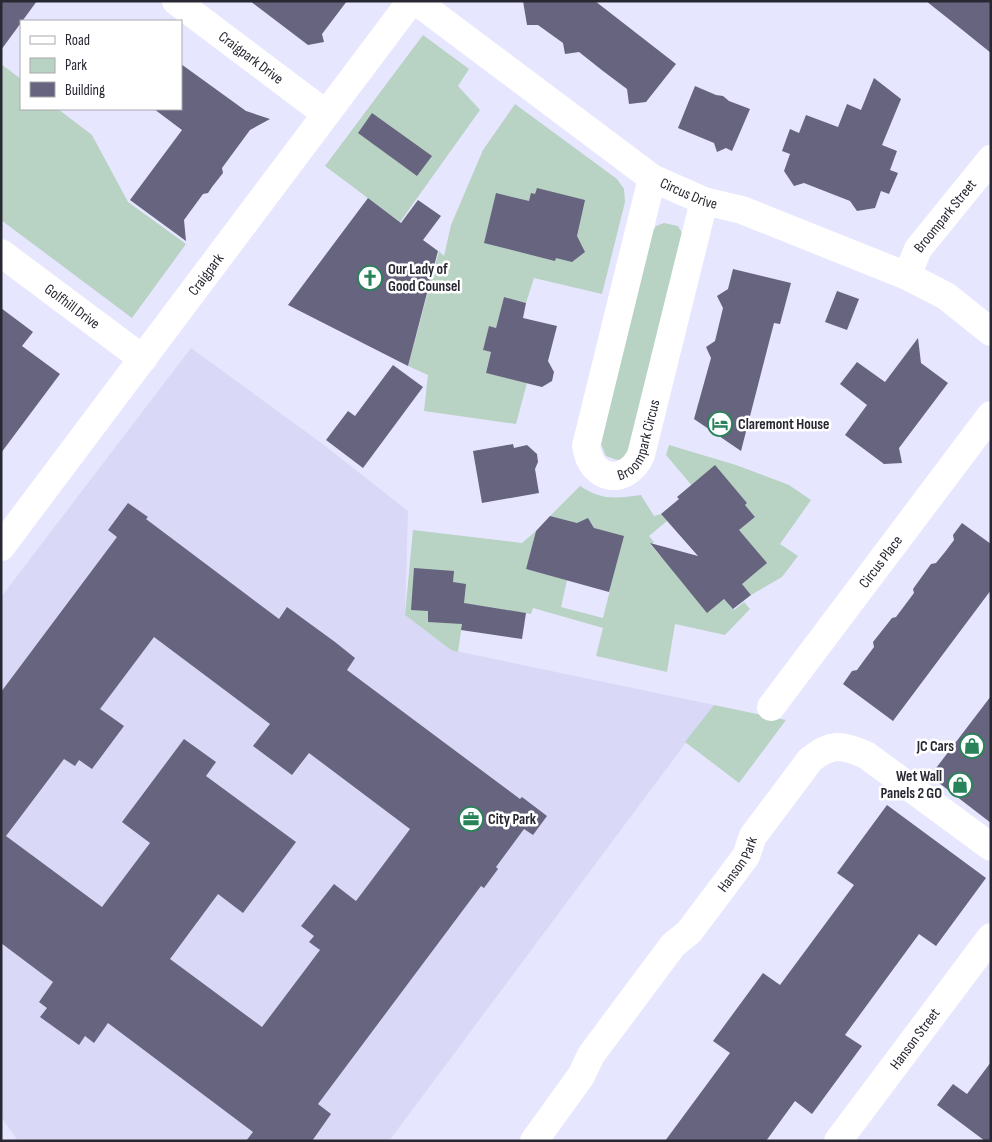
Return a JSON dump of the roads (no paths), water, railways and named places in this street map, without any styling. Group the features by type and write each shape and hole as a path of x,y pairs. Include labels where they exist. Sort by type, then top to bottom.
{"street":[{"name":"Craigpark Drive","path":"176,1 326,114"},
{"name":"Craigpark","path":"1,547 411,1"},
{"name":"Circus Drive","path":"416,1 652,178 704,201 742,210 907,276 946,296 991,332"},
{"name":"Broompark Street","path":"907,276 918,249 991,159"},
{"name":"Broompark Circus","path":"652,178 586,446 588,458 594,468 604,474 616,476 627,473 636,466 641,456 704,201"},
{"name":"Golfhill Drive","path":"1,253 143,359"},
{"name":"Circus Place","path":"771,708 991,415"},
{"name":"Hanson Park","path":"534,1141 581,1076 591,1055 673,945 695,925 746,856 754,836 810,760 821,751 834,746 851,748 866,755 991,847"},
{"name":"Hanson Street","path":"838,1141 991,936"}],"place":[{"name":"Our Lady of Good Counsel","path":"370,278"},
{"name":"Claremont House","path":"720,424"},
{"name":"JC Cars","path":"972,746"},
{"name":"Wet Wall Panels 2 GO","path":"960,785"},
{"name":"City Park","path":"471,819"}]}
